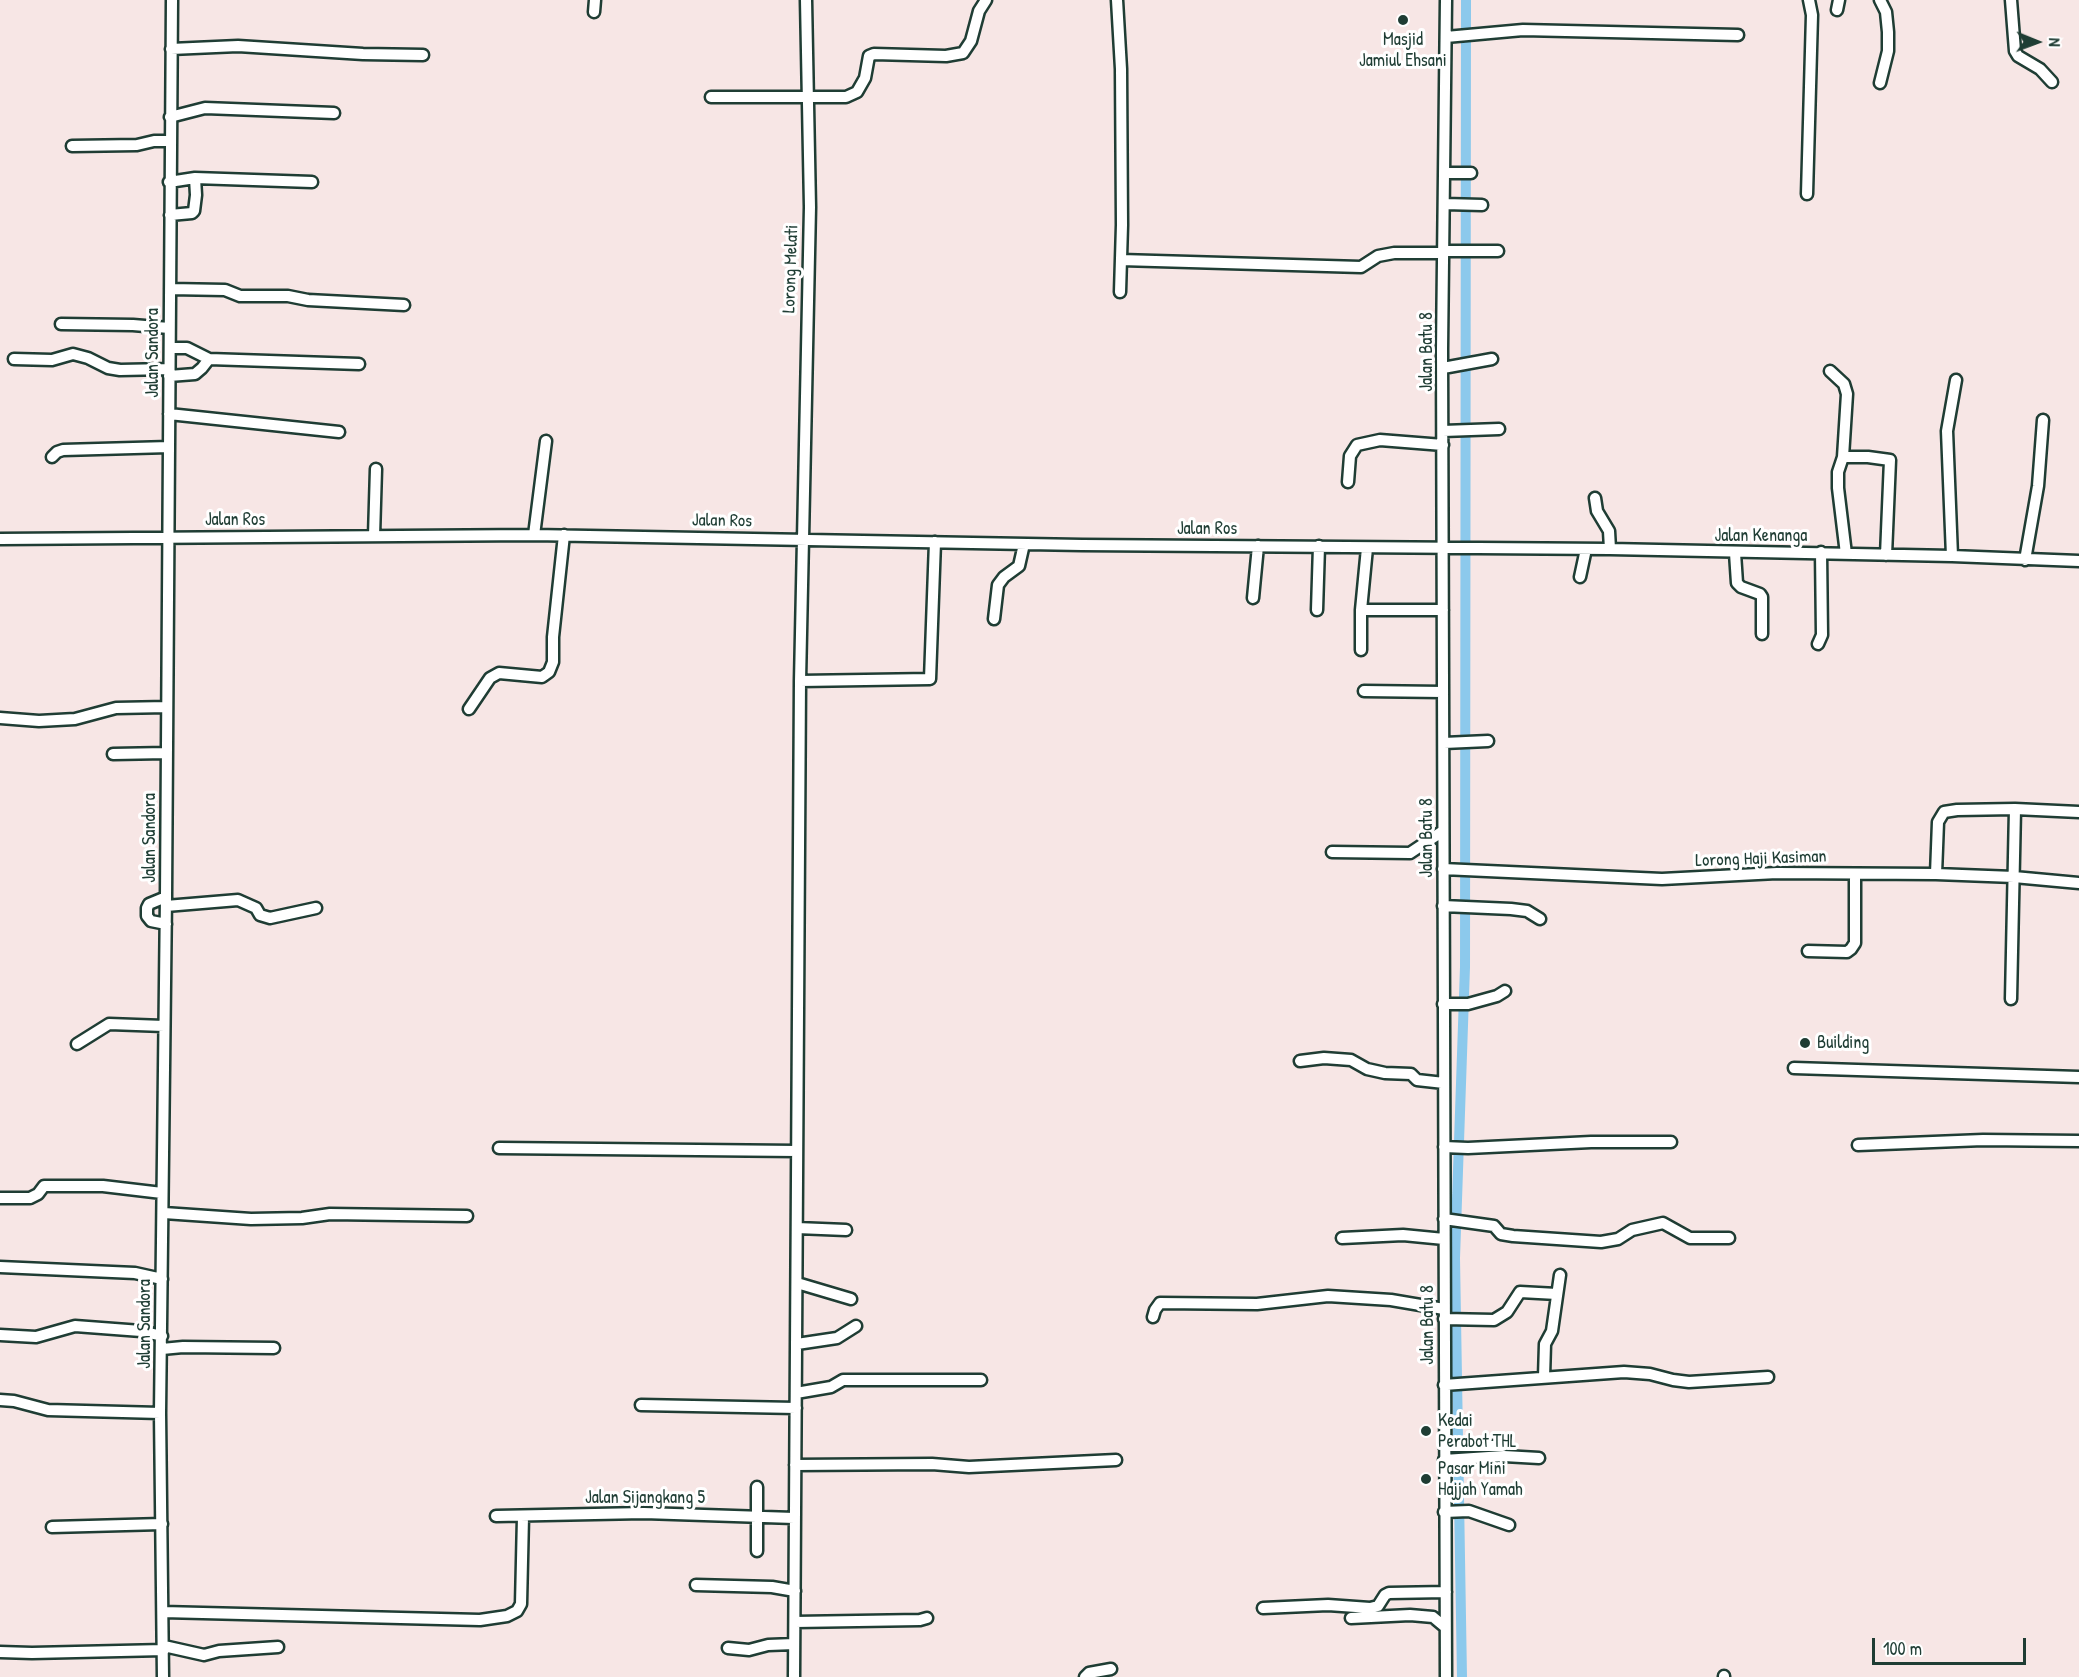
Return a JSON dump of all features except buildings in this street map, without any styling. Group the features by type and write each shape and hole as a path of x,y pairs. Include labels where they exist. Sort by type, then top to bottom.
{"street":[{"name":"Jalan Sandora","path":"163,1677 160,1413 164,1213 162,1192 171,348 169,182 172,0"},
{"path":"594,0 594,12"},
{"name":"Lorong Melati","path":"794,1677 800,681 810,207 806,0"},
{"path":"711,97 846,97 857,92 865,78 869,56 874,54 946,56 963,53 971,41 979,11 986,0"},
{"path":"1117,0 1121,69 1119,292"},
{"name":"Jalan Batu 8","path":"1446,0 1445,173 1450,205 1444,252 1443,368 1448,430 1443,445 1447,547 1443,610 1443,692 1449,742 1443,831 1443,1004 1444,1083 1449,1147 1447,1220 1444,1239 1448,1384 1455,1512 1446,1592 1446,1677"},
{"path":"1807,194 1812,15 1809,0"},
{"path":"1880,0 1886,12 1888,41 1888,51 1880,83"},
{"path":"2012,0 2015,51 2018,56 2040,69 2052,82"},
{"path":"1446,37 1523,30 1738,35"},
{"path":"171,48 238,46 363,54 423,55"},
{"path":"170,117 205,108 334,112"},
{"path":"72,146 137,145 154,141 170,141"},
{"path":"1445,173 1466,173"},
{"path":"169,182 195,178 312,182"},
{"path":"170,215 187,215 194,211 195,178"},
{"path":"1450,205 1482,205"},
{"path":"1121,260 1361,267 1378,256 1394,253 1498,251"},
{"path":"170,289 225,290 240,296 288,296 308,300 404,305"},
{"path":"61,324 169,328"},
{"path":"171,348 187,348 209,359 359,364"},
{"path":"14,359 52,360 73,354 88,358 108,368 120,370 195,374 209,359"},
{"path":"1443,368 1492,359"},
{"path":"1830,371 1844,384 1847,394 1843,457 1838,472 1846,554"},
{"path":"1952,556 1947,431 1956,380"},
{"path":"169,414 339,432"},
{"path":"2025,560 2038,486 2043,420"},
{"path":"1448,430 1499,429"},
{"path":"1348,482 1350,456 1357,445 1380,440 1443,445"},
{"path":"534,535 546,441"},
{"path":"52,457 63,450 169,447"},
{"path":"1843,457 1890,460 1886,555"},
{"path":"374,536 376,469"},
{"path":"1595,498 1597,511 1609,531 1610,549"},
{"path":"469,709 490,678 499,674 542,677 549,672 553,662 553,637 564,535"},
{"name":"Jalan Ros","path":"0,539 564,535 1024,544 1447,547"},
{"path":"800,681 930,679 935,542"},
{"path":"994,619 998,585 1004,577 1019,566 1024,544"},
{"path":"1253,598 1258,546"},
{"path":"1317,610 1319,546"},
{"name":"Jalan Kenanga","path":"1447,547 1735,553 1821,552 2079,561"},
{"path":"1361,650 1361,610 1367,548"},
{"path":"1580,577 1586,549"},
{"path":"1818,644 1822,635 1821,552"},
{"path":"1735,553 1737,583 1762,597 1762,634"},
{"path":"1361,610 1443,610"},
{"path":"1365,692 1443,692"},
{"path":"0,718 39,721 75,719 116,708 167,707"},
{"path":"1449,742 1488,741"},
{"path":"113,754 166,753"},
{"path":"1936,874 1938,822 1944,812 2015,809 2079,812"},
{"path":"2012,999 2015,809"},
{"path":"1332,852 1410,853 1443,831"},
{"name":"Lorong Haji Kasiman","path":"1443,868 1662,879 1777,873 1936,874 2014,877 2079,883"},
{"path":"1808,951 1847,952 1855,943 1855,874"},
{"path":"166,924 151,921 147,916 149,904 155,900 166,902 238,900 256,908 260,915 270,918 316,908"},
{"path":"1443,906 1527,911 1540,919"},
{"path":"1443,1004 1463,1004 1505,992"},
{"path":"78,1044 109,1024 164,1026"},
{"path":"1300,1060 1324,1058 1351,1060 1367,1069 1385,1074 1412,1074 1417,1080 1444,1083"},
{"path":"1794,1068 2079,1077"},
{"path":"1858,1145 1983,1140 2079,1141"},
{"path":"1449,1147 1591,1142 1671,1142"},
{"path":"499,1148 797,1152"},
{"path":"0,1198 30,1198 38,1194 44,1186 103,1186 162,1192"},
{"path":"164,1213 251,1219 302,1218 330,1214 467,1216"},
{"path":"1447,1220 1470,1221 1494,1226 1501,1234 1513,1236 1601,1242 1618,1239 1632,1230 1663,1223 1690,1238 1730,1238"},
{"path":"797,1228 846,1230"},
{"path":"1342,1238 1403,1235 1444,1239"},
{"path":"0,1267 135,1274 162,1279"},
{"path":"1544,1377 1545,1344 1552,1331 1560,1275"},
{"path":"797,1283 850,1299"},
{"path":"1153,1317 1161,1303 1257,1304 1322,1296 1391,1300 1447,1315 1494,1320 1507,1312 1520,1292 1557,1294"},
{"path":"0,1335 36,1337 75,1326 141,1331 162,1336"},
{"path":"797,1344 837,1338 856,1326"},
{"path":"162,1350 183,1347 274,1348"},
{"path":"1448,1384 1624,1372 1650,1374 1689,1382 1768,1377"},
{"path":"796,1393 831,1387 843,1380 981,1380"},
{"path":"0,1400 14,1401 48,1410 160,1413"},
{"path":"641,1405 796,1407"},
{"path":"1453,1446 1503,1446 1539,1458"},
{"path":"1453,1459 1503,1446"},
{"path":"795,1465 932,1464 969,1467 1116,1460"},
{"path":"757,1487 757,1551"},
{"path":"1455,1512 1509,1525"},
{"name":"Jalan Sijangkang 5","path":"496,1516 644,1513 794,1518"},
{"path":"163,1612 480,1620 507,1616 518,1611 521,1604 523,1516"},
{"path":"52,1527 162,1524"},
{"path":"696,1585 772,1587 795,1591"},
{"path":"1263,1608 1328,1605 1370,1608 1378,1606 1384,1595 1389,1593 1446,1592"},
{"path":"1350,1618 1410,1615 1432,1617 1446,1627"},
{"path":"795,1622 927,1618"},
{"path":"728,1648 749,1650 768,1645 794,1644"},
{"path":"0,1652 164,1648 204,1655 279,1647"},
{"path":"1085,1677 1089,1673 1111,1669"}],"waterway":[{"path":"1462,1677 1455,1258 1465,967 1466,0"}],"place":[{"name":"Masjid Jamiul Ehsani","path":"1403,20"},
{"name":"Building","path":"1805,1043"},
{"name":"Kedai Perabot THL","path":"1426,1431"},
{"name":"Pasar Mini Hajjah Yamah","path":"1426,1479"}]}
